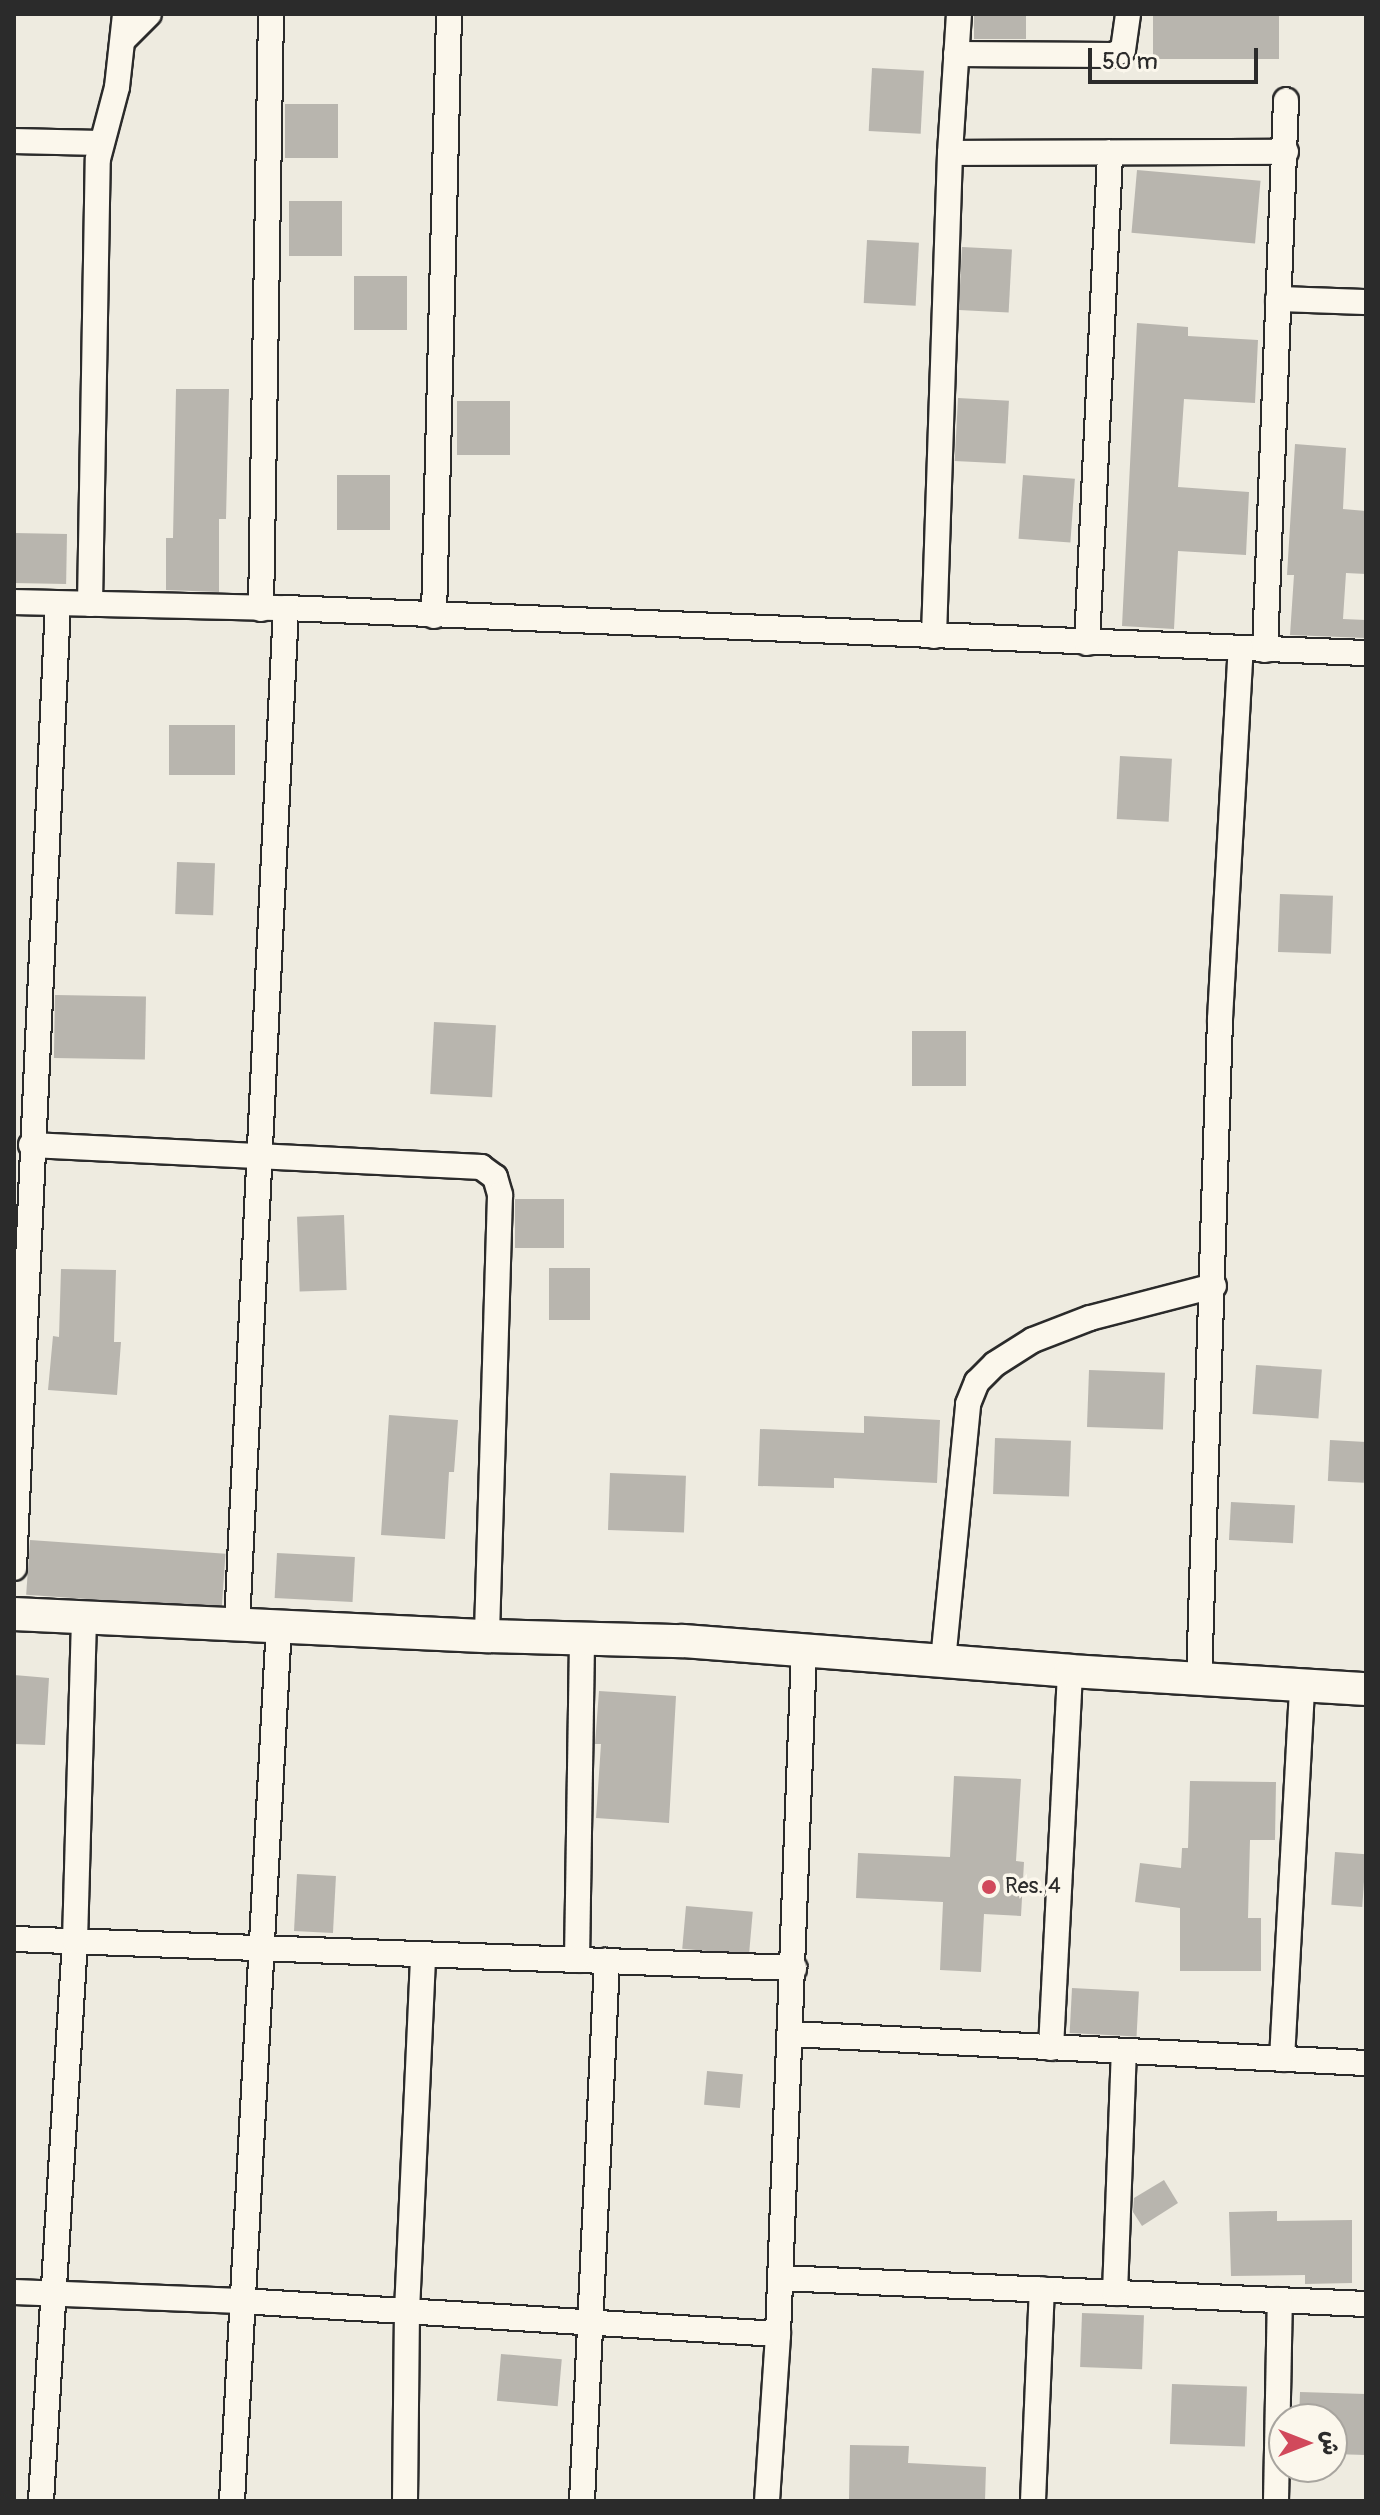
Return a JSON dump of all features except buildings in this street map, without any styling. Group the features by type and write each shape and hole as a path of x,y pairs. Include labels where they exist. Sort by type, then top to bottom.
{"main road":[{"path":"14,1614 804,1650 1199,1680 1366,1689"}],"street":[{"path":"90,604 100,143 117,87 125,14"},
{"path":"124,39 149,14"},
{"path":"237,1624 259,1156 274,608 271,14"},
{"path":"434,616 449,14"},
{"path":"956,54 1113,55 1123,50 1128,14"},
{"path":"934,636 956,15"},
{"path":"1199,1680 1214,1286 1220,1019 1253,649 1278,299 1286,100"},
{"path":"14,141 100,143"},
{"path":"950,153 1286,152"},
{"path":"1087,643 1110,153"},
{"path":"1278,299 1366,302"},
{"path":"14,602 274,608 1366,653"},
{"path":"14,1568 58,604"},
{"path":"31,1145 481,1167 495,1177 500,1195 487,1636"},
{"path":"943,1661 968,1404 977,1382 995,1364 1047,1335 1090,1318 1214,1286"},
{"path":"41,2501 75,1941 84,1617"},
{"path":"232,2501 259,1948 279,1626"},
{"path":"577,1960 582,1638"},
{"path":"767,2501 778,2334 794,1968 804,1650"},
{"path":"1051,2048 1070,1671"},
{"path":"1282,2059 1302,1686"},
{"path":"14,1939 794,1968"},
{"path":"405,2501 407,2311 423,1954"},
{"path":"582,2501 607,1961"},
{"path":"791,2034 1366,2063"},
{"path":"1115,2293 1124,2052"},
{"path":"780,2278 1366,2304"},
{"path":"1033,2501 1042,2289"},
{"path":"14,2292 241,2301 778,2334"},
{"path":"1276,2501 1280,2300"}],"place":[{"name":"Res. 4","path":"989,1887"}]}
